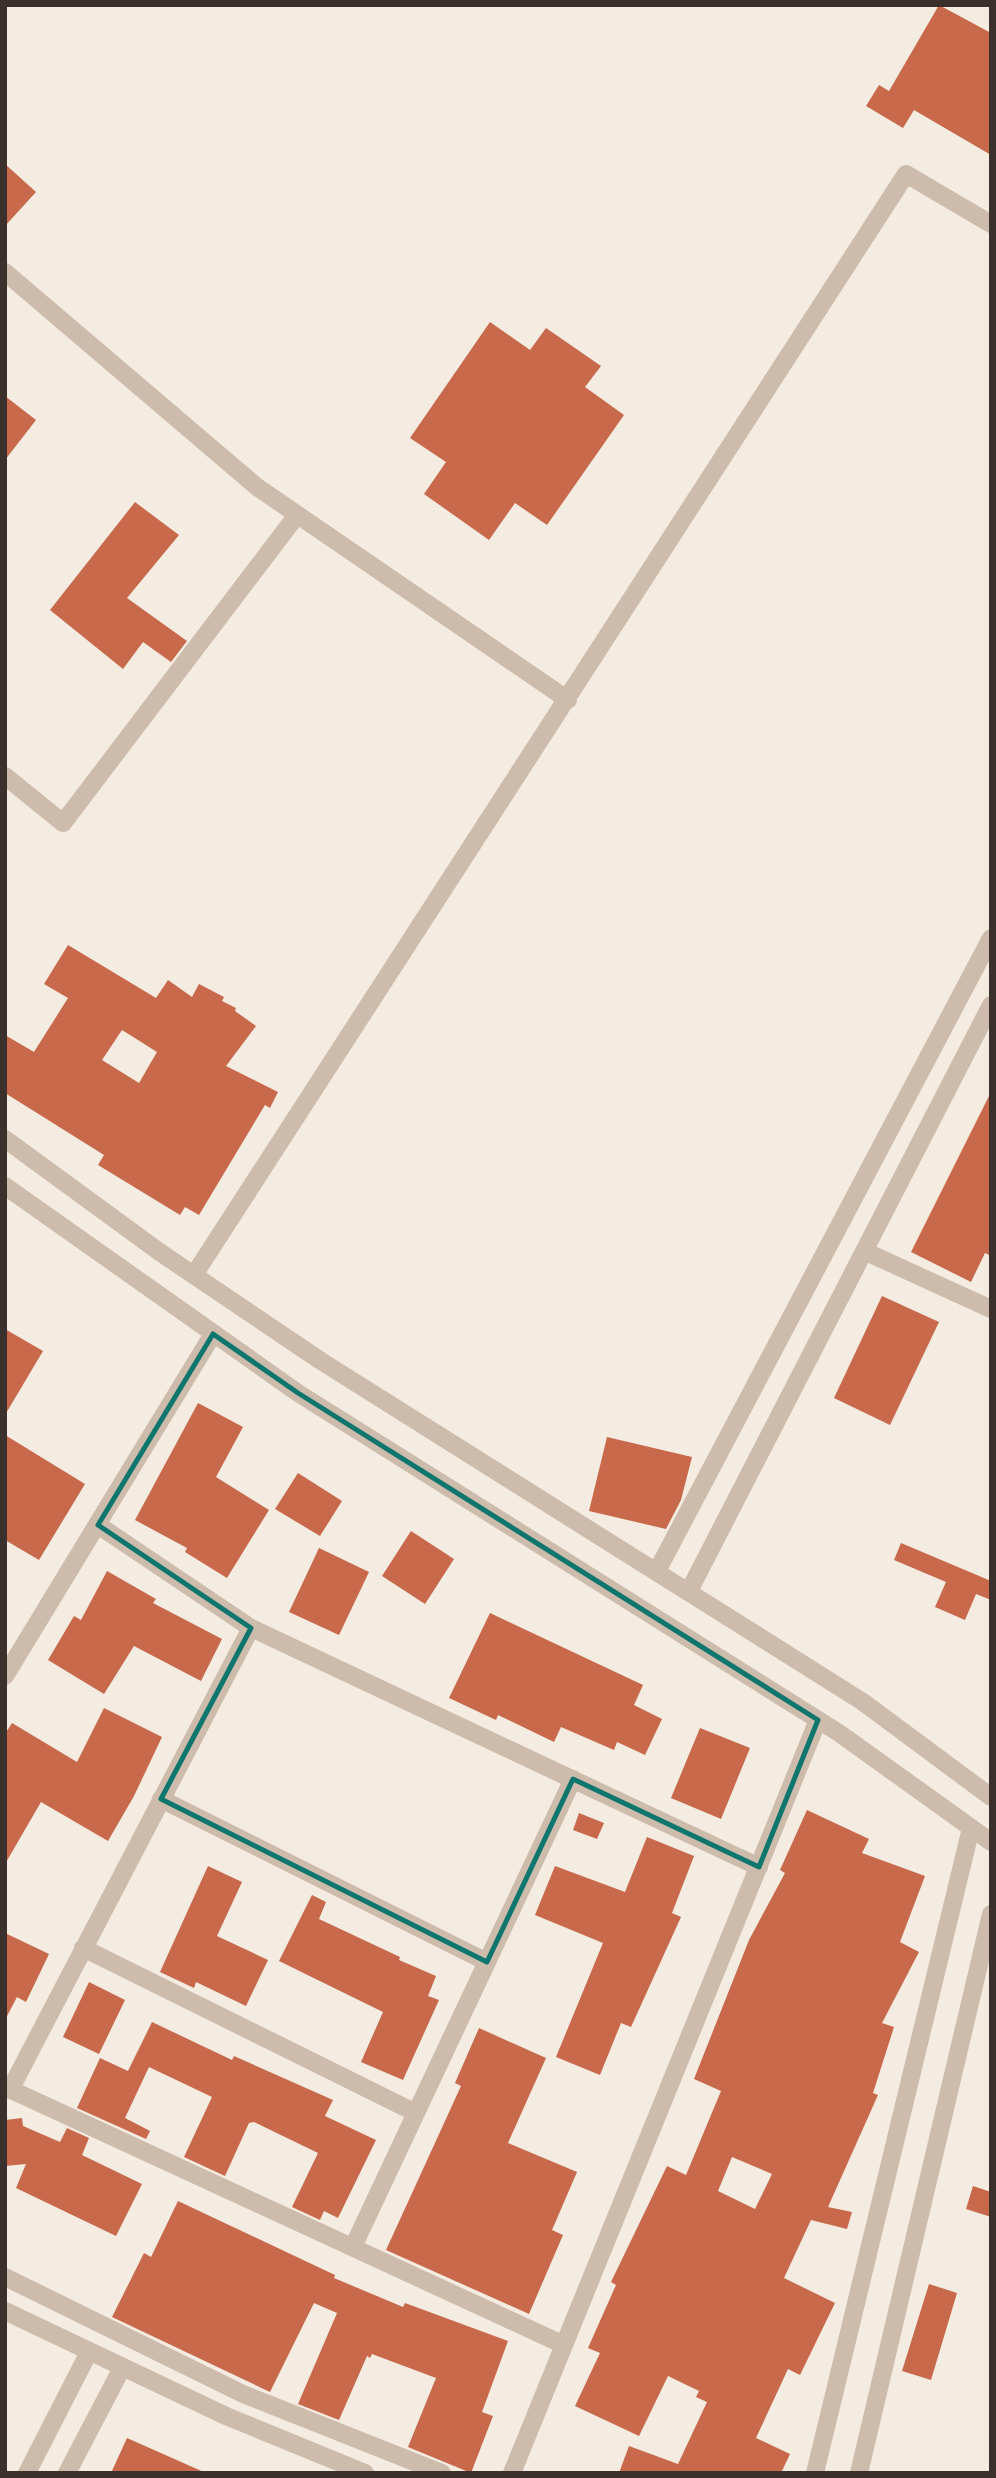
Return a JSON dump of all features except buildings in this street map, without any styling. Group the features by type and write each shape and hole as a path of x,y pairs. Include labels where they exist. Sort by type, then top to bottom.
{"street":[{"path":"194,1275 906,174 991,224"},
{"path":"5,272 257,487 568,700"},
{"path":"5,776 63,823 297,515"},
{"path":"657,1572 991,938"},
{"path":"689,1591 991,1005"},
{"path":"5,1139 194,1275 321,1361 863,1702 991,1797"},
{"path":"5,1186 298,1393 818,1720 991,1842"},
{"path":"864,1251 991,1309"},
{"path":"5,1676 214,1334"},
{"path":"98,1525 251,1628 759,1867"},
{"path":"251,1628 7,2088 564,2345"},
{"path":"512,2473 818,1720"},
{"path":"353,2247 573,1779"},
{"path":"161,1799 487,1962"},
{"path":"815,2473 971,1828"},
{"path":"859,2473 991,1914"},
{"path":"83,1948 416,2113"},
{"path":"5,2277 243,2394 442,2473"},
{"path":"5,2311 337,2468 365,2473"},
{"path":"27,2473 89,2352"},
{"path":"67,2473 122,2368"}],"highlighted area":[{"path":"213,1334 298,1393 818,1720 759,1867 573,1779 487,1962 161,1799 251,1628 98,1525"}]}
